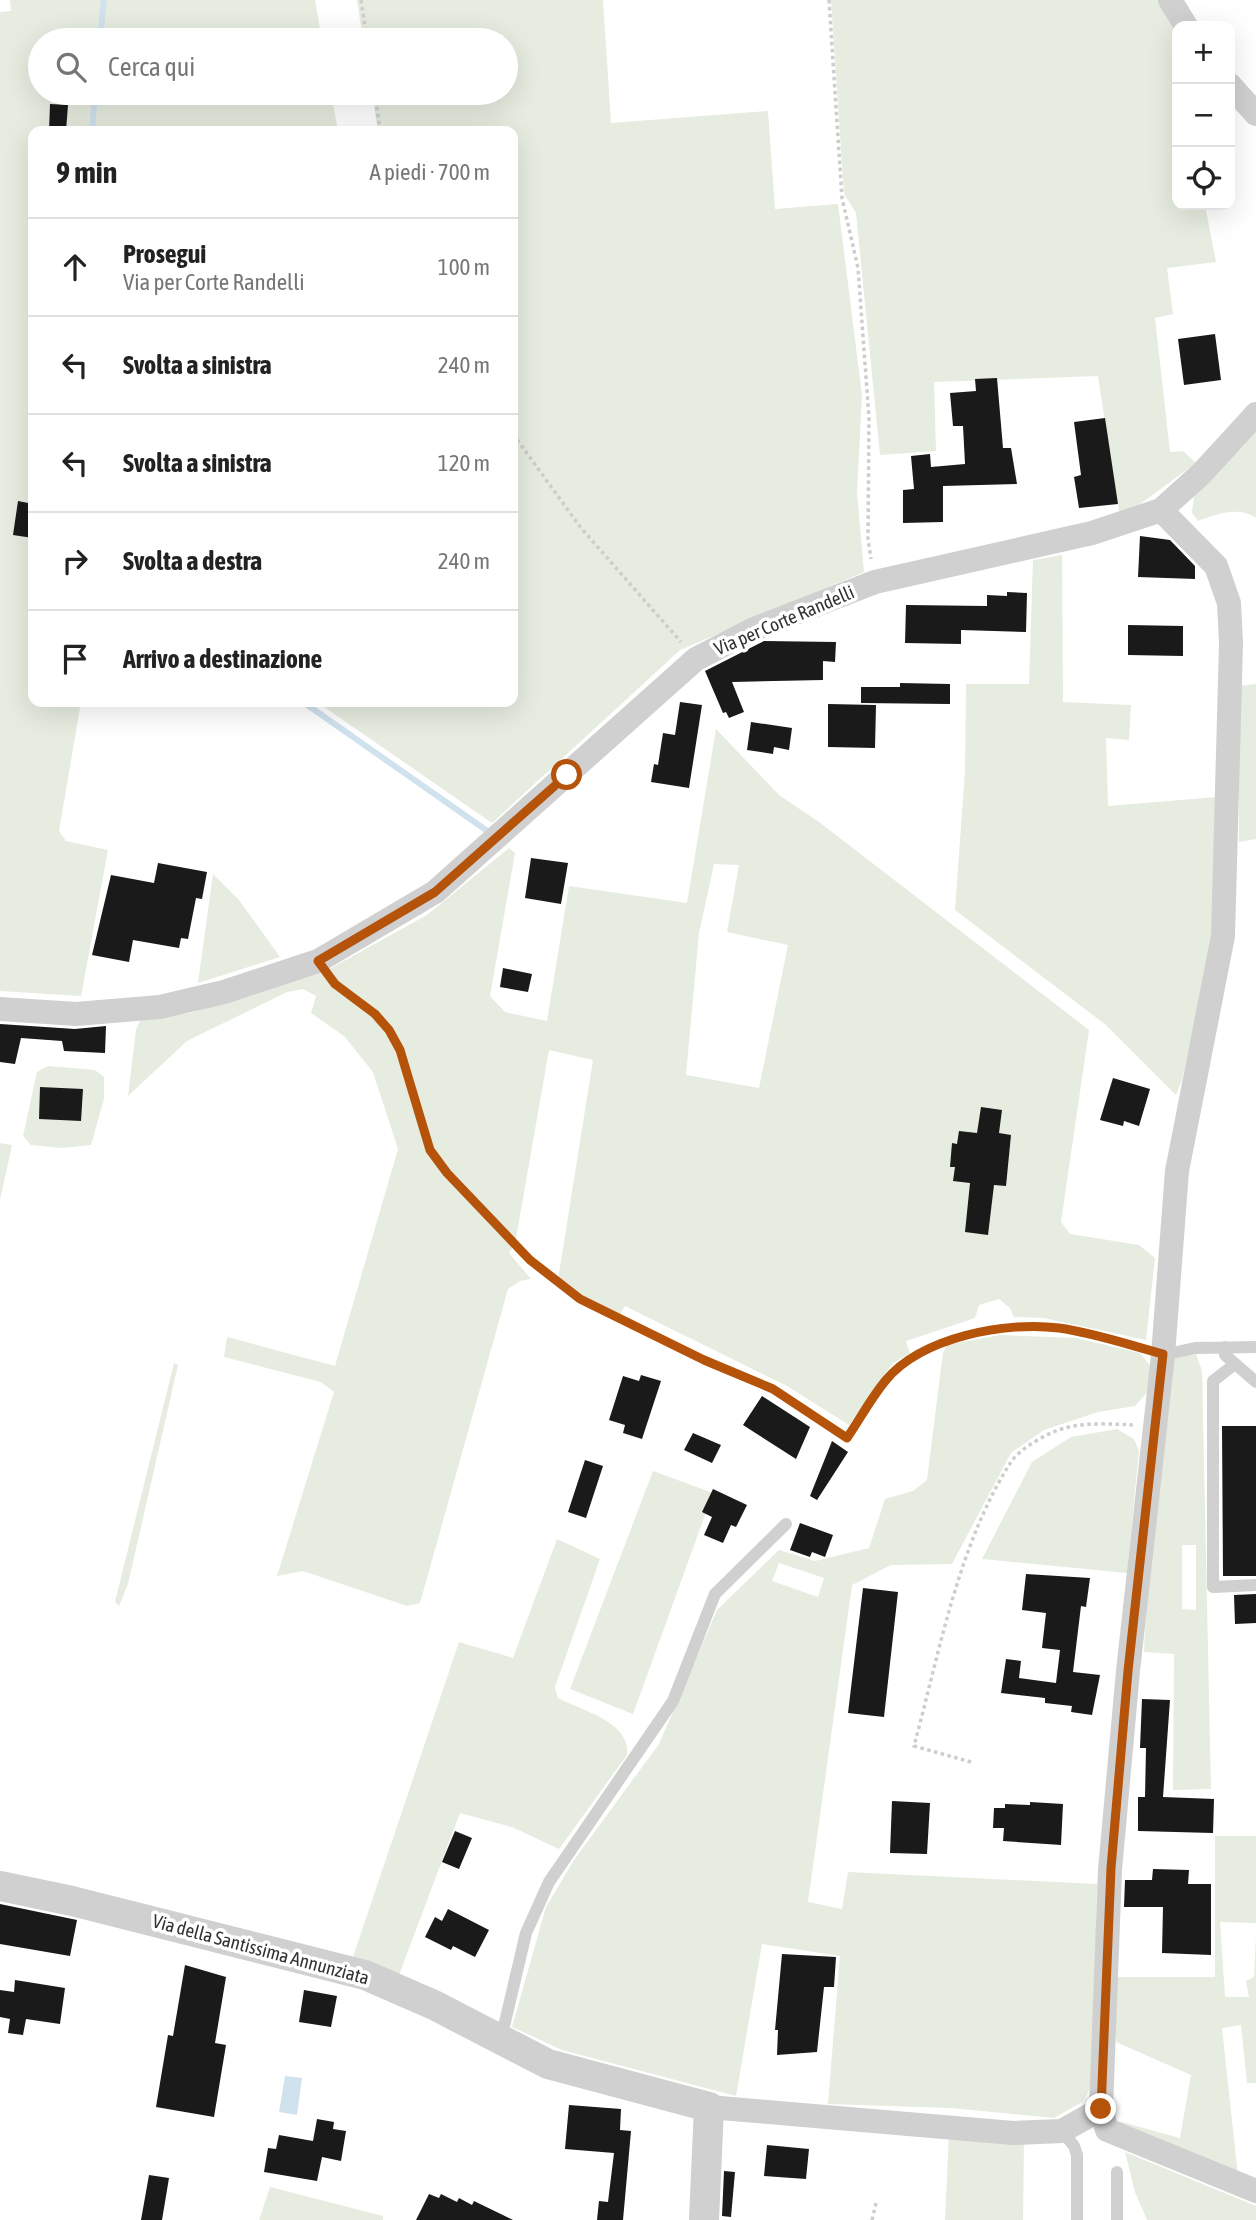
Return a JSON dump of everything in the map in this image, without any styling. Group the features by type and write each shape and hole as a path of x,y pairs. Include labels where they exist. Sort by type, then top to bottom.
{"street":[{"path":"1170,0 1183,21"},
{"path":"1235,91 1256,114"},
{"name":"Via per Corte Randelli","path":"0,1009 99,1013 160,1007 224,992 318,961 435,892 696,659 754,629 875,582 1092,533 1161,510 1200,474 1256,414"},
{"path":"1161,510 1216,566 1228,603 1231,643 1223,936 1177,1171 1163,1354 1111,1868 1101,2109 1107,2130 1256,2191"},
{"name":"Via della Santissima Annunziata","path":"0,1886 72,1901 365,1975 414,1995 548,2064 709,2107"},
{"path":"704,2220 709,2107 1013,2133 1062,2131 1101,2109"}],"lane":[{"path":"1225,1347 1226,1355 1256,1382"},
{"path":"1163,1354 1195,1348 1256,1347"},
{"path":"1235,1364 1213,1381 1213,1587 1256,1585"},
{"path":"500,2039 526,1933 550,1882 673,1701 715,1594 786,1524"},
{"path":"1062,2131 1077,2155 1077,2220"},
{"path":"1117,2172 1117,2220"}],"path":[{"path":"361,0 365,28"},
{"path":"828,0 842,198 858,268 869,418 868,539 875,582"},
{"path":"376,105 379,126"},
{"path":"518,441 581,527 696,659"},
{"path":"318,961 335,984 375,1014 389,1030 400,1050 430,1150 447,1173 530,1260 580,1299 704,1360 773,1389 847,1438 887,1379 908,1360 954,1338 998,1331 1057,1328 1163,1354"},
{"path":"971,1762 914,1746 965,1555 1012,1460 1064,1428 1092,1424 1155,1426"},
{"path":"872,2220 876,2203"}],"shaded area":[{"path":"10,0 315,0 320,28 28,28 28,105 333,105 337,126 28,126 28,707 80,707 59,831 66,841 108,850 81,996 0,991 0,12 11,11"},
{"path":"357,0 603,0 611,123 768,111 775,209 838,204 862,395 857,492 864,572 680,650 492,823 324,707 518,707 518,126 377,126 374,105 518,105 518,28 361,28"},
{"path":"831,0 1162,0 1174,21 1172,21 1172,210 1206,210 1216,262 1167,268 1173,314 1155,318 1170,452 1183,451 1196,463 1132,510 1119,512 1098,376 934,382 936,451 880,455 856,213 844,194"},
{"path":"1256,429 1256,518 1235,512 1198,521 1192,513 1194,496"},
{"path":"1062,555 1063,702 1131,705 1129,740 1106,738 1108,806 1217,797 1213,941 1182,1080 1176,1095 1106,1025 955,910 965,771 966,684 1029,684 1033,560"},
{"path":"1256,684 1256,839 1239,842 1238,686"},
{"path":"716,729 779,795 819,822 1089,1030 1061,1222 1070,1234 1139,1245 1155,1258 1146,1340 1044,1318 1014,1317 1010,1308 999,1299 979,1305 975,1318 906,1341 910,1353 892,1364 849,1425 787,1386 625,1306 619,1316 557,1286 593,1060 549,1050 515,1244 509,1253 531,1279 520,1281 508,1289 420,1603 407,1606 303,1571 277,1576 334,1392 321,1382 224,1357 227,1337 335,1366 398,1149 373,1072 344,1036 311,1013 316,996 303,989 287,992 187,1041 128,1096 136,1030 140,1021 190,1013 324,972 427,915 509,848 515,853 490,996 505,1012 547,1021 569,886 687,903","holes":["714,864 739,865 727,932 788,945 759,1088 686,1075 699,933"]},
{"path":"213,874 239,900 280,957 198,983"},
{"path":"48,1066 95,1070 104,1077 104,1099 91,1145 62,1148 31,1145 23,1136 37,1072"},
{"path":"0,1143 12,1145 0,1200"},
{"path":"1000,1335 1076,1338 1140,1353 1153,1369 1151,1388 1135,1406 1098,1412 1044,1430 1011,1453 952,1564 891,1565 852,1585 808,1902 842,1909 848,1872 1097,1884 1093,2084 1082,2102 1054,2118 951,2108 828,2104 840,1956 762,1944 736,2096 562,2050 512,2027 546,1907 574,1860 659,1744 717,1610 779,1550 815,1561 869,1548 885,1499 913,1491 927,1480 943,1353 947,1345","holes":["779,1563 824,1578 818,1597 772,1581"]},
{"path":"1196,1354 1202,1371 1211,1789 1173,1790 1174,1654 1144,1652 1150,1530 1167,1364 1177,1357","holes":["1182,1545 1196,1545 1196,1610 1182,1609"]},
{"path":"174,1363 178,1365 128,1584 119,1606 115,1602"},
{"path":"1117,1429 1134,1439 1139,1451 1127,1573 982,1559 1032,1462 1071,1437"},
{"path":"653,1471 713,1493 633,1714 570,1689"},
{"path":"557,1539 600,1559 555,1687 558,1698 614,1726 626,1744 627,1755 559,1849 512,1827 460,1813 399,1975 352,1960 459,1642 513,1658"},
{"path":"1215,1836 1256,1836 1256,1923 1220,1922 1225,1997 1249,1997 1246,1981 1254,1977 1256,1936 1256,2083 1247,2083 1241,2025 1222,2028 1238,2176 1124,2133 1118,2121 1180,2138 1191,2075 1116,2042 1116,1977 1215,1977"},
{"path":"949,2134 1024,2140 1023,2220 945,2220"},
{"path":"1125,2152 1256,2206 1256,2220 1147,2220 1135,2192"},
{"path":"270,2187 383,2216 383,2220 259,2220"}],"water":[{"path":"285,2076 302,2078 297,2115 279,2112"}],"building":[{"path":"50,105 68,105 66,126 49,126"},
{"path":"1215,334 1221,380 1184,385 1178,339"},
{"path":"997,378 1003,448 1011,448 1017,484 943,486 943,522 903,523 903,490 914,489 911,456 930,454 931,467 965,464 963,426 953,426 950,393 976,391 975,379"},
{"path":"1105,418 1118,504 1079,508 1074,477 1081,475 1074,422"},
{"path":"18,501 28,503 28,537 13,535"},
{"path":"1140,536 1170,540 1195,566 1195,579 1138,577"},
{"path":"1007,592 1027,593 1026,632 961,630 961,644 905,643 906,605 987,606 987,595 1007,596"},
{"path":"1128,625 1183,626 1183,656 1128,655"},
{"path":"764,641 836,642 835,662 823,661 823,680 732,682 744,712 729,718 726,712 723,713 705,671"},
{"path":"900,683 950,684 950,704 861,703 861,687 900,687"},
{"path":"680,702 702,705 689,788 651,782 654,764 658,765 663,733 675,735"},
{"path":"828,704 876,705 875,748 828,747"},
{"path":"751,722 792,728 789,750 774,747 773,754 747,750"},
{"path":"531,858 568,863 561,904 525,898"},
{"path":"158,863 207,872 202,899 196,898 188,939 181,938 179,948 133,940 129,962 92,955 111,875 154,883"},
{"path":"503,968 532,974 528,992 500,987"},
{"path":"0,1024 75,1029 106,1026 105,1053 64,1051 62,1041 21,1038 15,1064 0,1062"},
{"path":"1113,1078 1150,1089 1139,1126 1124,1121 1123,1126 1100,1120"},
{"path":"40,1087 83,1089 81,1121 39,1119"},
{"path":"981,1107 1002,1110 999,1133 1011,1135 1006,1186 994,1185 988,1235 965,1232 970,1183 953,1181 955,1167 950,1167 952,1143 957,1144 959,1131 977,1133"},
{"path":"641,1375 661,1381 642,1439 623,1433 625,1425 609,1420 623,1376 639,1381"},
{"path":"762,1396 810,1427 796,1459 743,1425"},
{"path":"1222,1426 1256,1426 1256,1576 1223,1576"},
{"path":"693,1433 721,1445 712,1463 684,1450"},
{"path":"832,1441 848,1452 817,1500 810,1496"},
{"path":"585,1460 603,1466 586,1518 568,1512"},
{"path":"713,1489 747,1505 736,1527 731,1525 723,1543 704,1535 712,1517 702,1512"},
{"path":"800,1523 833,1535 825,1557 812,1552 810,1557 790,1550"},
{"path":"1026,1574 1090,1578 1086,1607 1081,1606 1073,1672 1100,1675 1092,1715 1071,1712 1072,1706 1045,1703 1045,1698 1001,1693 1006,1659 1021,1661 1019,1678 1056,1683 1060,1650 1042,1648 1046,1613 1022,1610"},
{"path":"863,1588 898,1592 884,1717 848,1713"},
{"path":"1256,1594 1256,1623 1235,1624 1234,1595"},
{"path":"1142,1699 1170,1700 1163,1797 1214,1799 1213,1833 1138,1831 1138,1797 1145,1797 1146,1748 1140,1748"},
{"path":"892,1801 930,1803 927,1854 890,1853"},
{"path":"1030,1802 1063,1804 1061,1845 1003,1841 1004,1828 993,1828 994,1808 1005,1808 1005,1804 1030,1805"},
{"path":"455,1831 472,1838 459,1869 442,1862"},
{"path":"1153,1869 1189,1870 1188,1884 1211,1884 1211,1955 1162,1953 1163,1907 1124,1907 1125,1880 1152,1880"},
{"path":"0,1904 77,1920 70,1956 0,1944"},
{"path":"448,1909 489,1930 475,1957 453,1946 451,1950 425,1937 435,1917 442,1921"},
{"path":"782,1954 836,1957 834,1987 824,1987 817,2052 777,2055 778,2030 775,2030"},
{"path":"185,1965 226,1977 215,2043 226,2045 214,2117 156,2107 168,2035 173,2036"},
{"path":"15,1980 65,1988 60,2024 26,2019 23,2035 8,2033 10,2019 0,2017 0,1990 14,1992"},
{"path":"304,1990 337,1996 331,2027 299,2022"},
{"path":"569,2105 621,2109 620,2130 631,2131 623,2220 597,2220 599,2201 608,2202 614,2153 565,2149"},
{"path":"317,2119 334,2122 333,2129 346,2131 341,2161 322,2157 317,2181 264,2172 268,2148 276,2149 279,2135 313,2141"},
{"path":"767,2145 809,2149 806,2179 764,2176"},
{"path":"724,2171 735,2172 731,2217 722,2216"},
{"path":"149,2175 169,2178 162,2220 141,2220"},
{"path":"429,2194 439,2198 441,2194 457,2202 459,2198 472,2205 474,2201 513,2220 416,2220"}],"waterway":[{"path":"101,28 104,0"},
{"path":"92,126 94,105"},
{"path":"310,707 486,830"}],"route":[{"path":"567,775 435,892 318,961 335,984 375,1014 389,1030 400,1050 422,1132 430,1150 447,1173 530,1260 580,1299 647,1334 773,1389 847,1438 887,1379 908,1360 954,1338 984,1332 1057,1328 1163,1354 1128,1671 1111,1868 1101,2109"}]}
